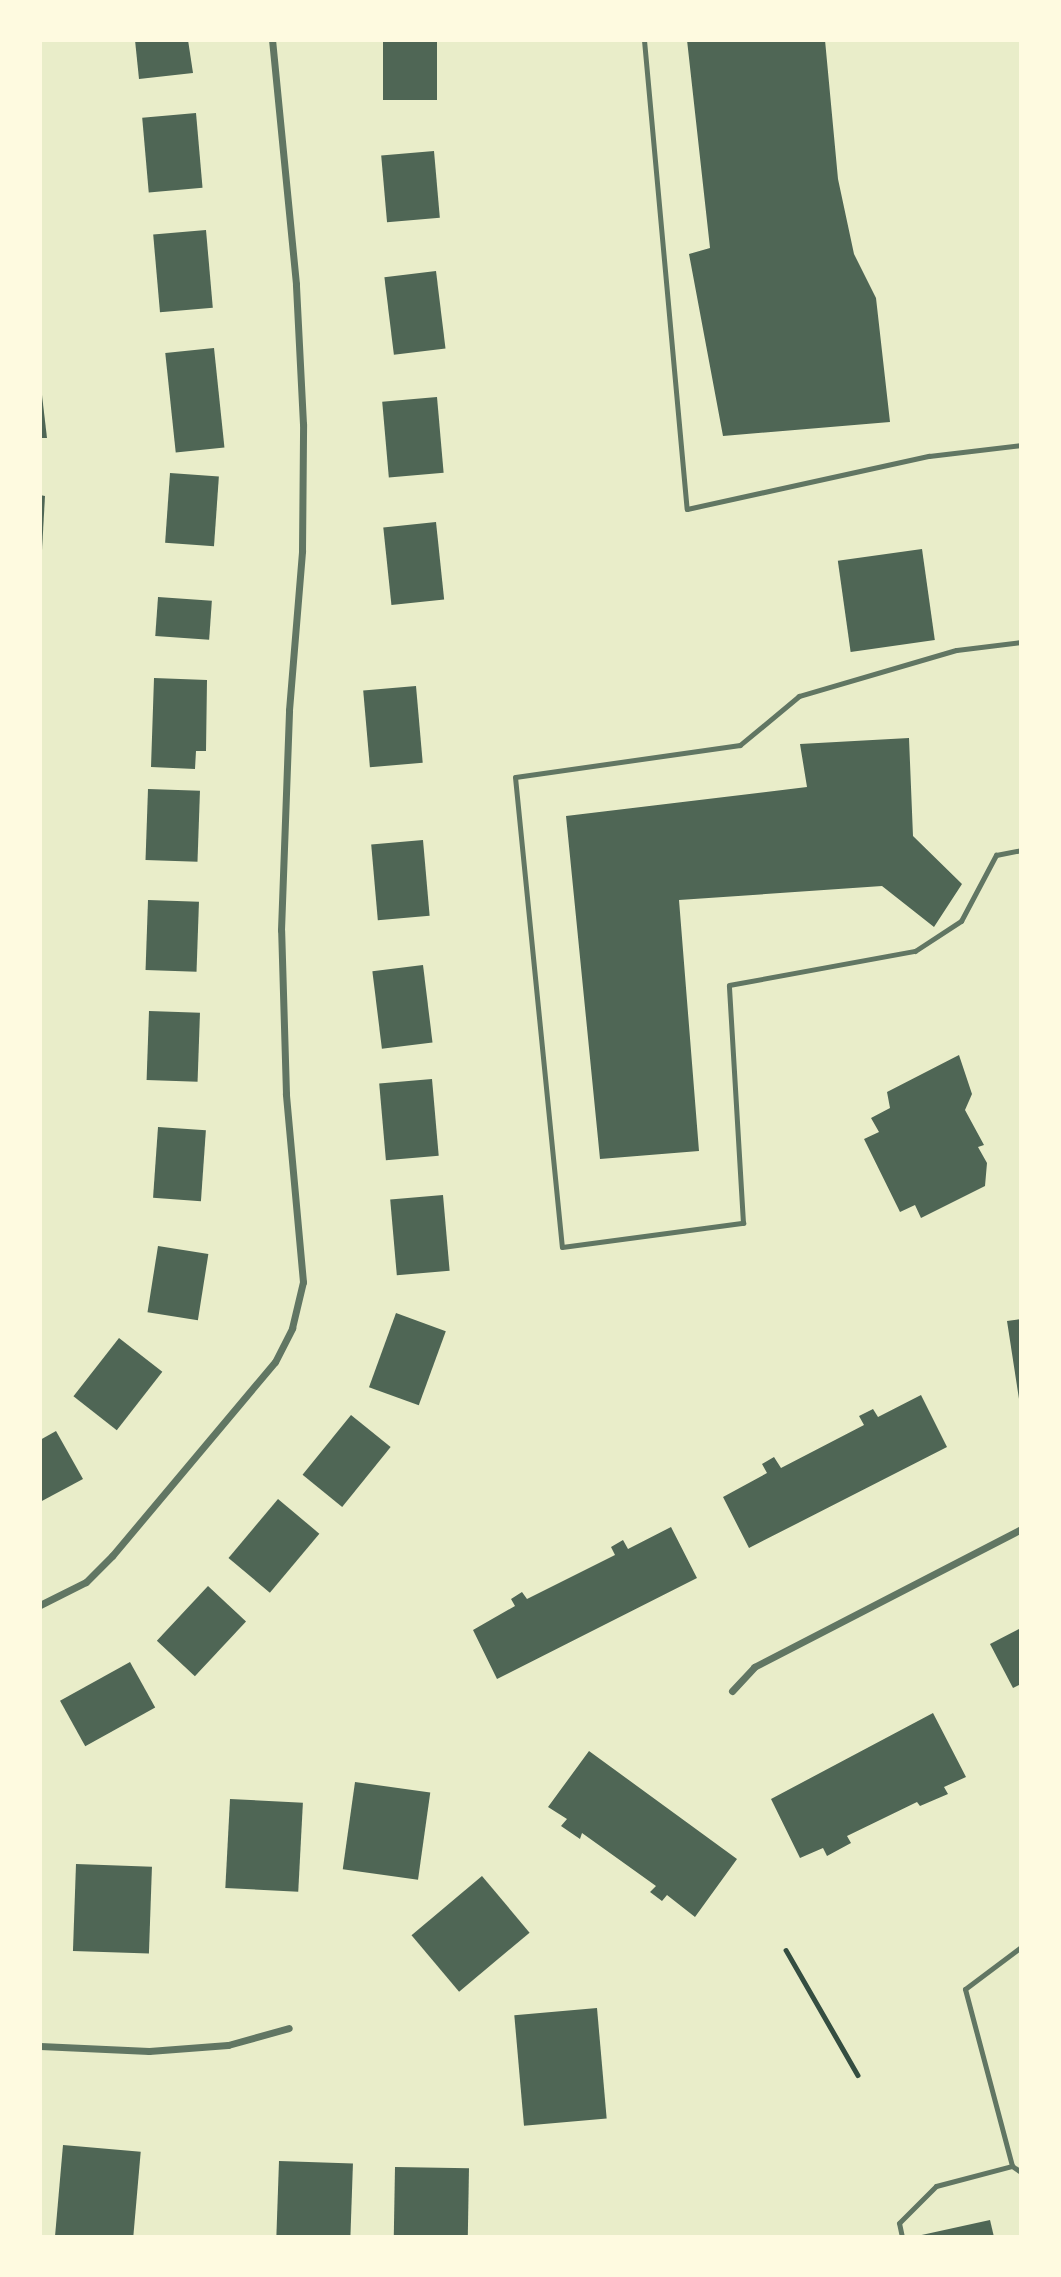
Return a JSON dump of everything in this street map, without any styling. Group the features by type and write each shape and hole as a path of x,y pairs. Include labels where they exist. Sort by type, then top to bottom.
{"street":[{"path":"40,1605 86,1582 275,1362 292,1328 303,1282 286,1094 281,930 289,710 302,551 303,424 296,284 272,40"},
{"path":"732,1691 754,1667 1021,1529"},
{"path":"40,2046 149,2051 229,2045 289,2028"}],"lane":[{"path":"644,40 687,509 929,456 1021,445"},
{"path":"1021,642 956,650 799,696 740,745 515,777 562,1247 743,1223 729,985 915,951 961,921 996,855 1021,850"},
{"path":"1021,1947 965,1989 1012,2166 1021,2172"},
{"path":"902,2237 899,2223 936,2186 1012,2166"}],"path":[{"path":"786,1950 858,2075"}],"building":[{"path":"135,40 188,40 193,73 139,79"},
{"path":"383,40 437,40 437,100 383,100"},
{"path":"687,40 825,40 838,179 854,254 876,298 890,422 723,436 689,254 710,248"},
{"path":"196,113 203,188 149,192 142,118"},
{"path":"434,151 440,218 387,222 381,156"},
{"path":"206,230 213,308 160,312 153,235"},
{"path":"436,271 446,348 394,355 384,277"},
{"path":"214,348 224,447 176,453 165,353"},
{"path":"40,378 47,438 40,438"},
{"path":"437,397 444,473 389,478 382,402"},
{"path":"170,473 219,476 214,546 165,543"},
{"path":"40,495 45,496 42,550 40,550"},
{"path":"436,522 444,600 391,605 383,528"},
{"path":"922,549 935,640 851,652 838,561"},
{"path":"158,597 212,601 209,640 155,636"},
{"path":"154,678 207,680 206,751 196,751 195,769 151,767"},
{"path":"416,686 423,763 370,767 363,691"},
{"path":"909,738 913,836 962,884 934,927 882,886 679,900 699,1151 600,1159 566,816 807,787 800,744"},
{"path":"148,789 200,791 197,862 146,860"},
{"path":"423,840 430,916 378,920 371,845"},
{"path":"148,900 199,902 197,972 146,970"},
{"path":"423,965 433,1042 382,1049 372,971"},
{"path":"149,1011 200,1013 198,1082 147,1080"},
{"path":"959,1055 972,1094 965,1110 984,1145 978,1147 987,1163 985,1186 921,1218 915,1205 900,1212 864,1139 879,1132 871,1118 890,1108 887,1092"},
{"path":"432,1079 439,1156 386,1160 379,1084"},
{"path":"158,1127 206,1130 201,1201 153,1198"},
{"path":"443,1195 450,1271 397,1275 390,1200"},
{"path":"158,1246 208,1254 198,1320 148,1312"},
{"path":"396,1313 446,1331 419,1405 369,1387"},
{"path":"1021,1319 1021,1398 1019,1399 1007,1321"},
{"path":"119,1338 162,1372 117,1430 73,1396"},
{"path":"921,1395 947,1447 749,1548 723,1497 767,1473 762,1464 774,1457 781,1468 864,1425 859,1416 873,1409 878,1417"},
{"path":"351,1415 391,1447 342,1507 303,1475"},
{"path":"56,1431 83,1479 40,1502 40,1440"},
{"path":"278,1499 319,1534 270,1593 229,1558"},
{"path":"671,1527 697,1578 497,1679 473,1630 515,1606 511,1599 522,1592 527,1599 615,1555 611,1547 623,1540 628,1549"},
{"path":"208,1586 246,1621 195,1676 157,1641"},
{"path":"1021,1628 1021,1684 1013,1688 990,1644"},
{"path":"130,1662 155,1707 85,1746 60,1701"},
{"path":"933,1713 966,1777 944,1787 948,1794 920,1806 917,1802 847,1836 851,1843 827,1856 823,1848 800,1858 771,1799"},
{"path":"589,1751 737,1859 695,1917 667,1895 662,1901 650,1892 656,1886 582,1833 580,1839 561,1826 567,1819 548,1807"},
{"path":"355,1782 430,1793 418,1880 343,1869"},
{"path":"230,1799 303,1803 298,1892 225,1888"},
{"path":"76,1864 152,1867 149,1954 73,1951"},
{"path":"482,1876 530,1933 459,1992 412,1935"},
{"path":"597,2008 607,2119 524,2126 514,2015"},
{"path":"63,2145 141,2152 133,2237 55,2236"},
{"path":"279,2161 353,2164 350,2237 276,2237"},
{"path":"395,2167 469,2168 468,2237 394,2237"},
{"path":"990,2220 994,2237 917,2237 917,2236"}]}
